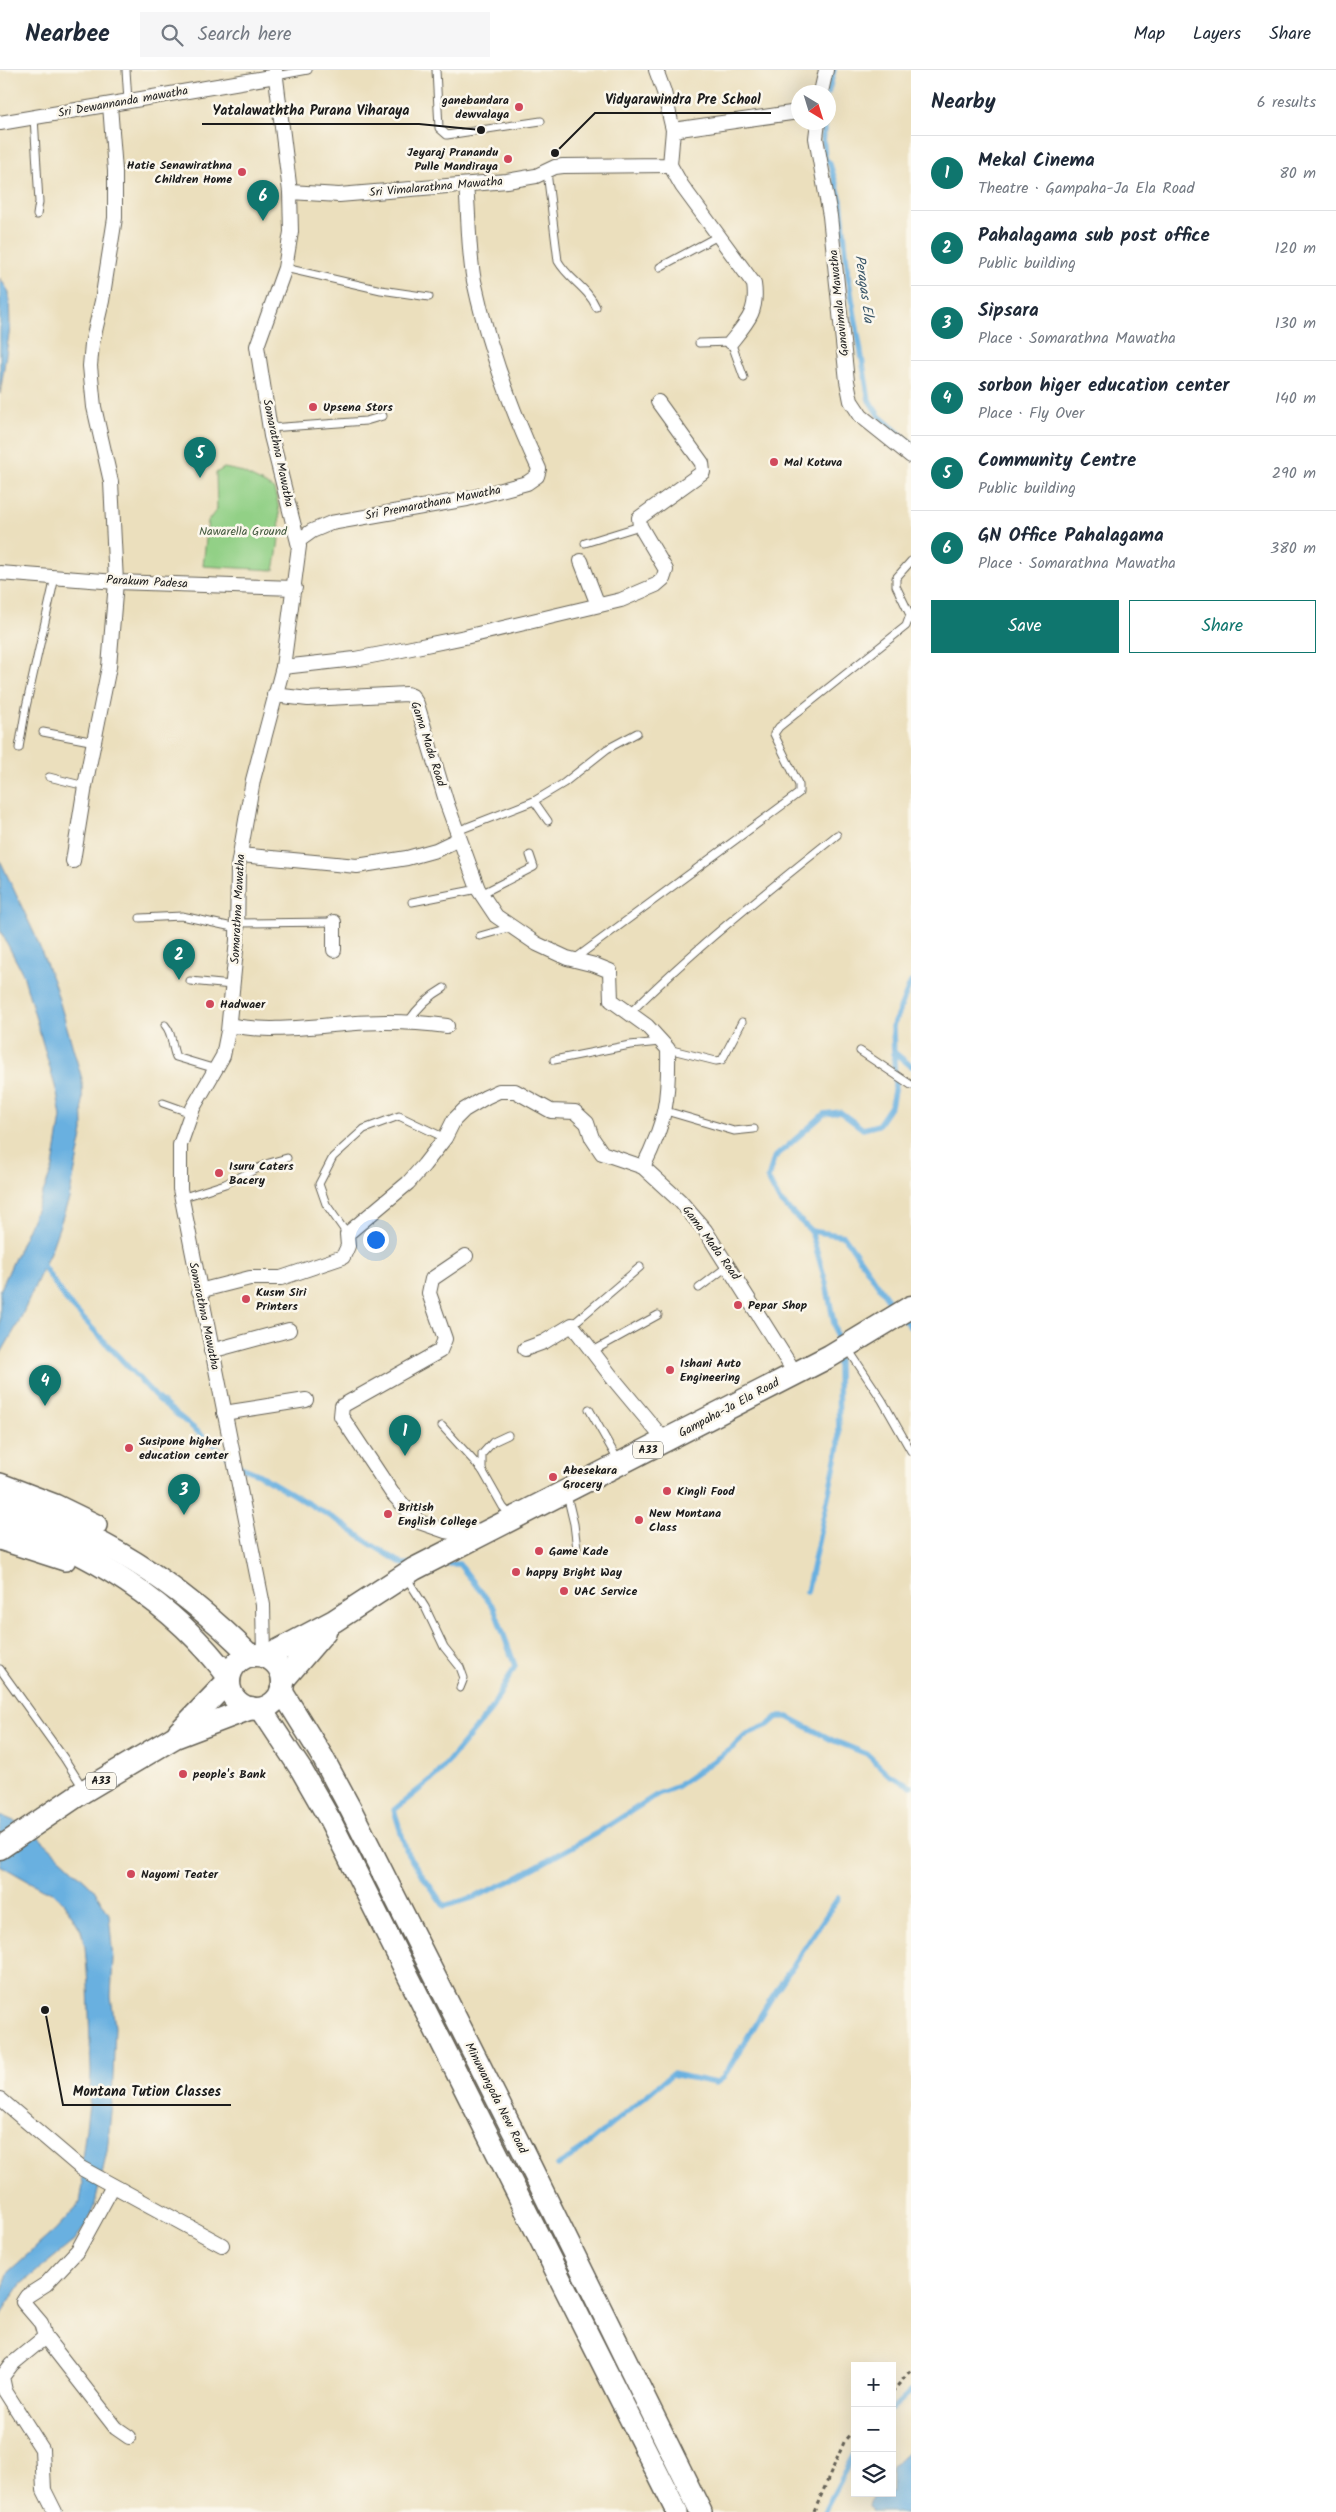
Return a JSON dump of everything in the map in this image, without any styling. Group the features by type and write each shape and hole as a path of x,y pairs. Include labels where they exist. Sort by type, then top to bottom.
{"highway":[{"name":"Gampaha-Ja Ela Road","path":"260,1656 334,1621 409,1571 838,1352 910,1307"},
{"name":"Gampaha-Ja Ela Road","path":"282,1685 334,1621"},
{"path":"260,1656 278,1666 282,1685 276,1700 256,1708 240,1704 234,1698 230,1690 229,1679 236,1663 260,1656"},
{"name":"A33","path":"175,1737 229,1679"},
{"name":"A33","path":"0,1848 28,1827 84,1791 175,1737 256,1708"}],"main road":[{"path":"0,1484 55,1505 110,1533 130,1549 150,1570"},
{"path":"0,1503 9,1524 79,1565 102,1568 139,1591 178,1622 213,1656 229,1679"},
{"path":"9,1524 88,1536 150,1570 260,1656"},
{"name":"Minuwangoda New Road","path":"282,1685 351,1810 523,2151 701,2512"},
{"name":"Minuwangoda New Road","path":"256,1708 302,1770 330,1820 676,2512"}],"street":[{"path":"656,70 664,92 673,130 670,165 682,186 754,284 756,302 748,320 731,342"},
{"path":"823,85 826,70"},
{"name":"Sri Dewannanda mawatha","path":"0,123 110,106 276,73"},
{"name":"Somarathna Mawatha","path":"260,1656 263,1605 181,1198 180,1145 191,1113 223,1056 229,1025 237,926 240,855 254,780 274,695 283,667 295,588 298,541 270,428 257,346 285,268 291,232 290,192 276,73"},
{"path":"74,861 85,786 96,742 109,667 116,582 110,482 94,407 90,366 115,218 115,171 110,106"},
{"path":"673,130 791,113"},
{"name":"Ganavimala Mawatha","path":"817,130 816,138 830,216 846,374 851,401 861,416 911,456"},
{"name":"Sri Vimalarathna Mawatha","path":"290,192 339,196 507,181 536,176 563,166 670,165"},
{"name":"Sri Premarathana Mawatha","path":"298,541 312,531 331,523 467,499 527,483 537,476 539,469 510,400 488,332 474,279 466,185"},
{"path":"283,667 364,657 465,637 640,593 663,579 666,570 640,526 639,518 703,472 702,463 658,402"},
{"path":"581,561 598,605"},
{"name":"Parakum Padesa","path":"0,573 116,582 295,588"},
{"name":"Gama Mada Road","path":"274,695 308,699 407,694 412,696 417,704 458,835 479,891 496,916 537,944 573,960 600,966 610,971 612,1000 617,1006 631,1012 666,1045"},
{"path":"240,855 356,866 407,858 436,850 458,835"},
{"path":"334,922 334,950"},
{"path":"229,1025 292,1030 333,1025 408,1022 447,1026"},
{"path":"199,1291 250,1278 281,1278 343,1257 348,1246 347,1234 408,1183 445,1138 454,1120 464,1110 499,1092 515,1090 551,1111 574,1112 587,1124 592,1138 602,1153 643,1167 666,1111 669,1089 666,1045"},
{"name":"Gama Mada Road","path":"643,1167 680,1201 705,1230 795,1373"},
{"path":"466,1256 432,1280 429,1293 444,1340 440,1351 342,1406 341,1416 392,1493 420,1522 470,1539"},
{"path":"525,1349 544,1342 572,1325 664,1441"},
{"path":"211,1351 289,1330"},
{"path":"224,1413 306,1400"},
{"path":"0,2099 81,2168 222,2245"},
{"path":"108,2183 78,2250 52,2278 27,2296 23,2302 41,2323 45,2337 116,2428 129,2437"},
{"path":"45,2337 12,2364 2,2377 5,2391 42,2449 44,2490 55,2512"}],"lane":[{"path":"126,70 128,101"},
{"path":"276,73 308,70"},
{"path":"436,70 440,128 446,135 541,122"},
{"path":"34,117 39,202 37,215"},
{"path":"547,172 558,260 564,271 592,298 596,307"},
{"path":"660,267 718,236"},
{"path":"285,268 381,290 429,297"},
{"path":"699,342 731,342 744,378"},
{"path":"270,428 366,421 383,416"},
{"path":"585,543 640,526"},
{"path":"573,960 799,793 798,785 774,734 779,727 906,626 910,615 896,586 896,578 911,561"},
{"path":"19,748 26,707 55,577"},
{"path":"43,732 96,742"},
{"path":"458,835 534,801 564,783 607,749 637,733"},
{"path":"49,777 85,786"},
{"path":"534,801 548,821"},
{"path":"631,1012 703,945 837,834"},
{"path":"412,902 424,902 479,891 534,867 530,855"},
{"path":"140,918 182,916 237,926 334,922"},
{"path":"480,936 512,927"},
{"path":"190,981 232,985"},
{"path":"408,1022 417,1009 430,996 444,988"},
{"path":"554,1060 630,1045 666,1045 716,1061 722,1060 742,1022"},
{"path":"165,1026 171,1032 172,1048 176,1056 217,1069"},
{"path":"860,1050 911,1085"},
{"path":"162,1103 191,1113"},
{"path":"666,1111 734,1131 754,1129"},
{"path":"347,1234 326,1204 319,1184 333,1157 364,1129 399,1116 445,1138"},
{"path":"181,1198 225,1184 287,1158"},
{"path":"699,1288 728,1266"},
{"path":"572,1325 640,1268"},
{"path":"593,1351 658,1316"},
{"path":"838,1352 882,1400 911,1451"},
{"path":"589,1409 620,1464"},
{"path":"442,1426 482,1470 503,1507 512,1518"},
{"path":"482,1470 482,1454 493,1442 508,1435"},
{"path":"566,1492 574,1524 577,1550"},
{"path":"409,1571 444,1647 460,1667 464,1678 460,1688"},
{"path":"0,1669 64,1758 84,1791"}],"path":[{"path":"896,2387 911,2370"},
{"path":"814,2512 845,2440 851,2433"}],"green space":[{"name":"Nawarella Ground","path":"224,468 239,471 273,488 279,518 279,540 274,570 203,566 208,521 217,509 216,473"}],"water":[{"path":"0,278 9,292 10,328 0,394"},
{"path":"0,860 35,935 55,986 82,1079 83,1131 69,1199 51,1250 19,1322 0,1355 0,1291 53,1167 61,1117 57,1093 23,974 0,930"},
{"path":"0,1815 28,1827 93,1888 109,1914 113,1959 111,1996 115,2027 112,2102 107,2152 95,2204 87,2224 74,2241 21,2284 0,2316 0,2293 8,2272 55,2230 80,2203 83,2184 81,2166 89,2105 91,2072 88,1984 85,1947 81,1930 64,1903 52,1892 42,1889 0,1865"},
{"path":"911,2449 911,2512 872,2512 869,2506 872,2497 896,2497 896,2462"}],"waterway":[{"name":"Peragas Ela","path":"830,85 834,70"},
{"name":"Peragas Ela","path":"824,130 825,158 830,164 841,200 848,275 869,400 879,416 911,443"},
{"path":"838,1344 826,1283 811,1231 779,1200 768,1179 774,1158 824,1114 840,1112 863,1129 878,1125 891,1106 895,1086 893,1026 911,982"},
{"path":"895,1053 911,1066"},
{"path":"811,1231 844,1236 896,1311"},
{"path":"39,1260 66,1300 157,1398 241,1467 258,1474 340,1522 403,1564 409,1564"},
{"path":"903,1318 911,1328"},
{"path":"807,1592 839,1446 838,1359"},
{"path":"443,1564 459,1564 494,1608 515,1666 491,1710 437,1775 394,1810 408,1855 444,1906 472,1898 508,1882 597,1833 658,1794 676,1787 732,1748 747,1734 768,1725 777,1717 788,1717 832,1740 867,1754 889,1775 911,1786"},
{"path":"558,2165 581,2150 672,2074 716,2083 723,2078 770,2000 838,1898"},
{"name":"Peragas Ela","path":"894,2407 911,2391"},
{"name":"Peragas Ela","path":"824,2512 851,2461"}],"place":[{"name":"ganebandara dewvalaya","path":"519,107"},
{"name":"Yatalawaththa Purana Viharaya","path":"481,130"},
{"name":"Vidyarawindra Pre School","path":"555,153"},
{"name":"Jeyaraj Pranandu Pulle Mandiraya","path":"508,159"},
{"name":"Hatie Senawirathna Children Home","path":"242,172"},
{"name":"GN Office Pahalagama","path":"263,221"},
{"name":"Upsena Stors","path":"313,407"},
{"name":"Mal Kotuva","path":"774,462"},
{"name":"Community Centre","path":"200,478"},
{"name":"Pahalagama sub post office","path":"179,980"},
{"name":"Hadwaer","path":"210,1004"},
{"name":"Isuru Caters Bacery","path":"219,1173"},
{"name":"Kusm Siri Printers","path":"246,1299"},
{"name":"Pepar Shop","path":"738,1305"},
{"name":"Ishani Auto Engineering","path":"670,1370"},
{"name":"sorbon higer education center","path":"45,1406"},
{"name":"Susipone higher education center","path":"129,1448"},
{"name":"Mekal Cinema","path":"405,1456"},
{"name":"Abesekara Grocery","path":"553,1477"},
{"name":"Kingli Food","path":"667,1491"},
{"name":"British English College","path":"388,1514"},
{"name":"Sipsara","path":"184,1515"},
{"name":"New Montana Class","path":"639,1520"},
{"name":"Game Kade","path":"539,1551"},
{"name":"happy Bright Way","path":"516,1572"},
{"name":"UAC Service","path":"564,1591"},
{"name":"people's Bank","path":"183,1774"},
{"name":"Nayomi Teater","path":"131,1874"},
{"name":"Montana Tution Classes","path":"45,2010"}]}
